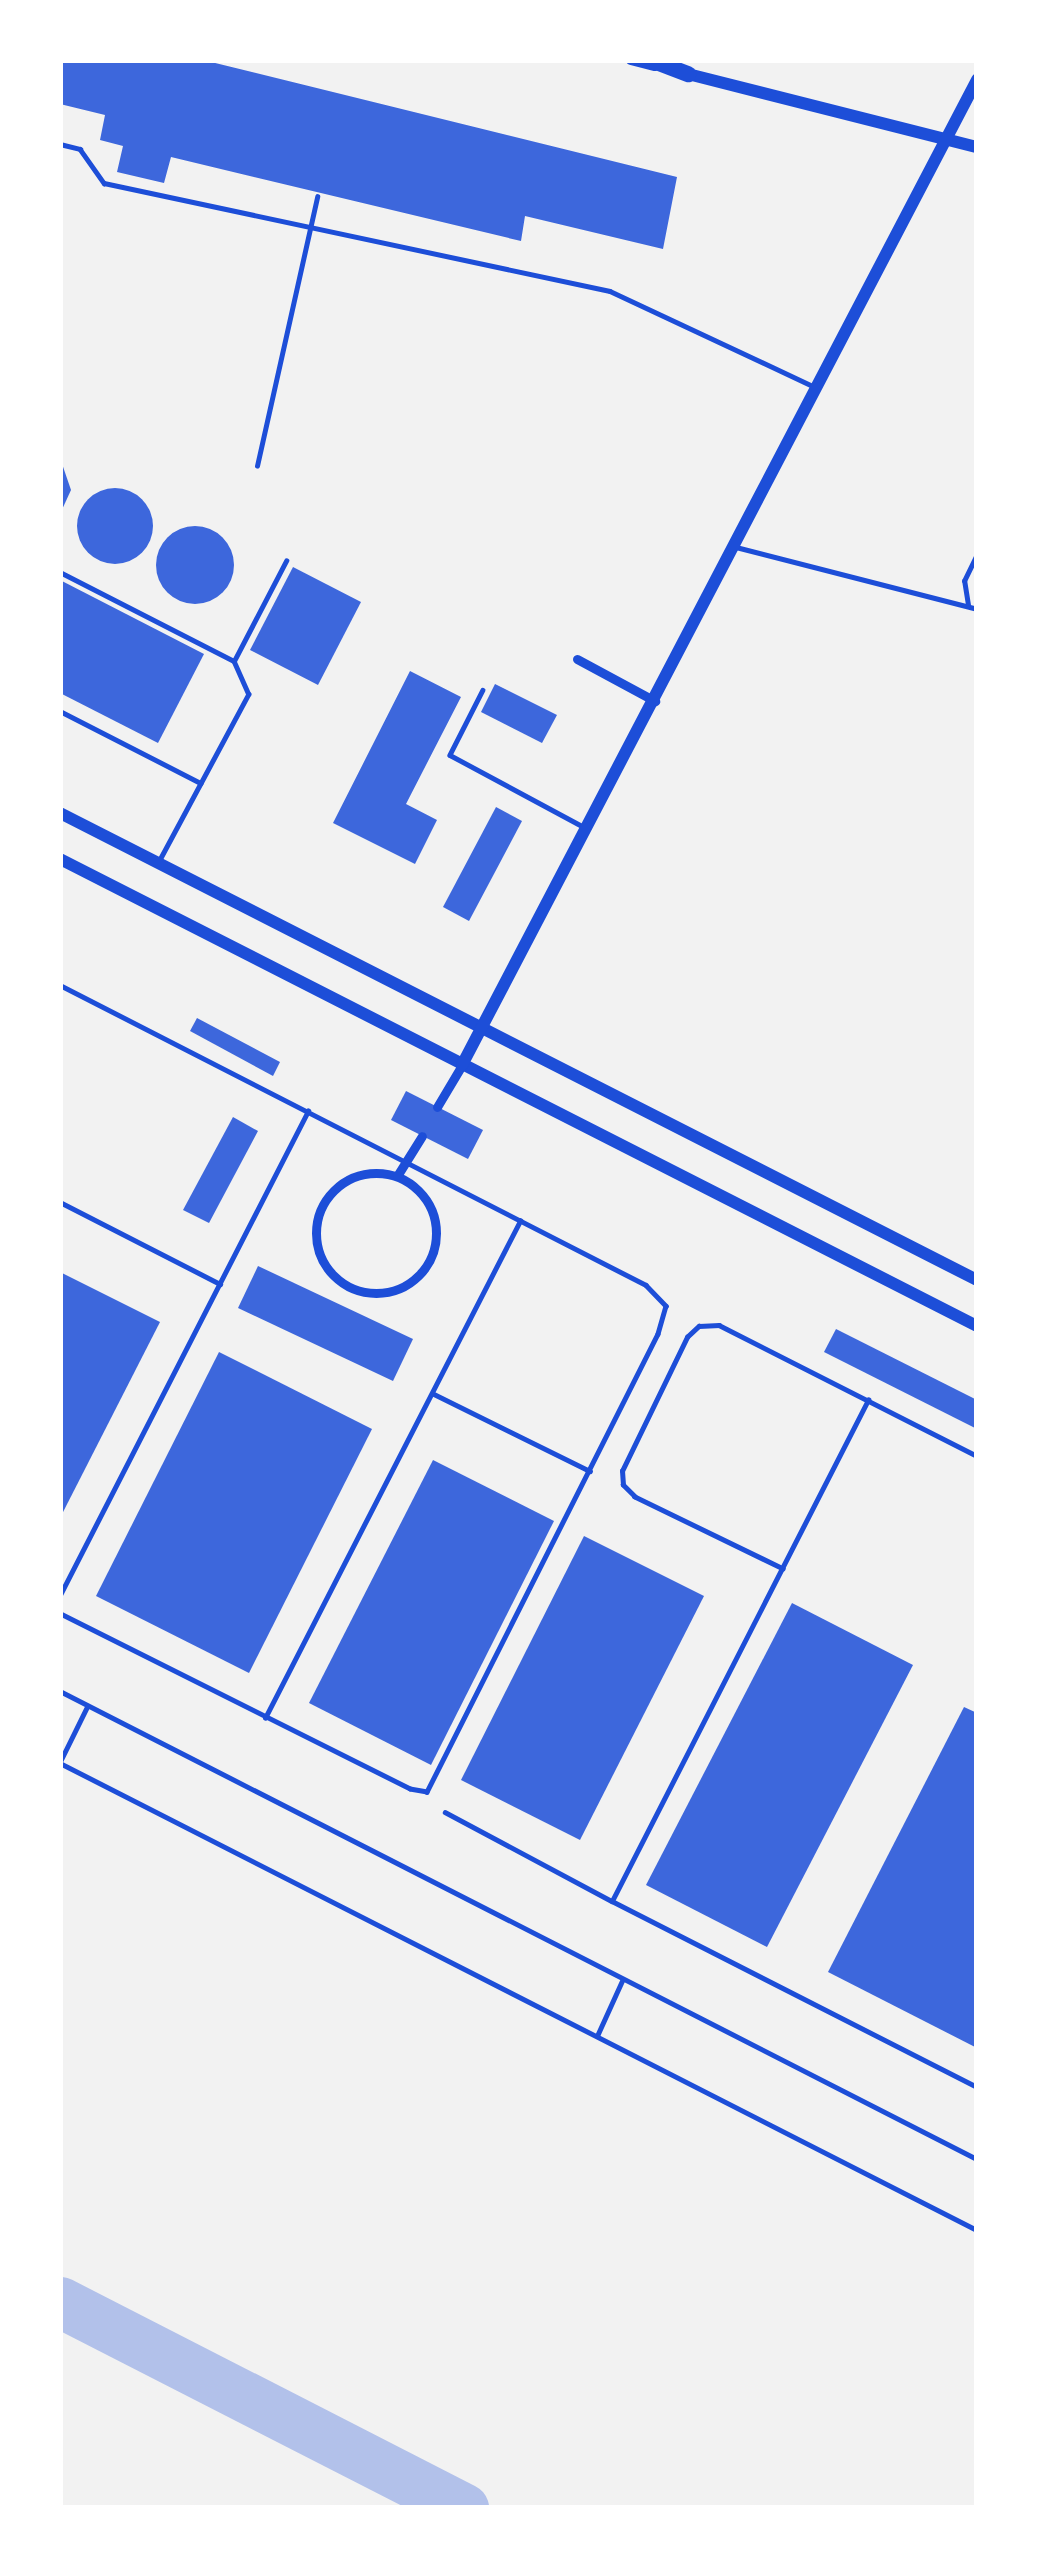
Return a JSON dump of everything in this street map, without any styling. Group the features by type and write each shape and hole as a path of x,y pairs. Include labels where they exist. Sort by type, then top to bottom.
{"highway":[{"path":"651,60 688,74"}],"street":[{"path":"630,60 977,147"},
{"path":"437,1107 484,1029 977,80"},
{"path":"578,659 655,701"},
{"path":"60,813 977,1280"},
{"path":"60,859 977,1326"},
{"path":"397,1176 422,1136"},
{"path":"374,1172 397,1176 419,1190 433,1213 436,1239 428,1264 410,1283 390,1292 348,1287 319,1256 315,1233 320,1210 332,1190 352,1177 374,1172"}],"lane":[{"path":"60,144 80,149 104,182 610,291 818,388"},
{"path":"257,466 317,197"},
{"path":"736,547 973,608"},
{"path":"973,608 964,581 977,554"},
{"path":"234,661 286,561"},
{"path":"60,572 234,661 249,694 159,863"},
{"path":"483,690 450,755 588,829"},
{"path":"60,712 201,783"},
{"path":"60,985 646,1285 666,1306 658,1334 428,1792 265,1718 60,1614"},
{"path":"60,1595 308,1111"},
{"path":"60,1202 220,1284"},
{"path":"265,1718 520,1220"},
{"path":"783,1570 635,1497 622,1485 622,1471 686,1337 699,1326 718,1325 977,1456"},
{"path":"432,1393 590,1472"},
{"path":"612,1900 868,1400"},
{"path":"60,1691 977,2159"},
{"path":"88,1706 60,1762 977,2230"},
{"path":"445,1812 977,2086"},
{"path":"597,2036 623,1978"}],"building":[{"path":"60,60 203,60 677,177 663,249 525,216 521,241 171,157 164,183 117,172 123,146 100,140 105,115 60,104"},
{"path":"60,458 71,490 60,514"},
{"path":"115,488 142,499 153,526 142,553 115,564 88,553 77,526 88,499"},
{"path":"195,526 222,538 234,565 222,592 195,604 168,592 156,565 168,538"},
{"path":"293,567 361,602 318,685 250,650"},
{"path":"60,580 204,654 158,743 60,693"},
{"path":"410,671 461,697 406,804 437,820 415,864 333,823"},
{"path":"495,684 557,715 542,743 481,712"},
{"path":"496,807 522,821 469,921 443,907"},
{"path":"197,1018 280,1062 273,1076 190,1031"},
{"path":"406,1091 483,1130 468,1159 391,1120"},
{"path":"233,1117 258,1131 209,1223 183,1210"},
{"path":"258,1266 413,1339 393,1381 238,1308"},
{"path":"60,1272 160,1322 60,1518"},
{"path":"836,1329 977,1400 977,1429 824,1352"},
{"path":"219,1352 372,1429 249,1673 96,1596"},
{"path":"433,1460 554,1521 431,1765 309,1703"},
{"path":"584,1536 704,1596 580,1840 461,1780"},
{"path":"792,1603 913,1665 767,1947 646,1885"},
{"path":"964,1707 977,1713 977,2048 828,1972"}],"taxiway":[{"path":"60,2302 463,2508"}]}
